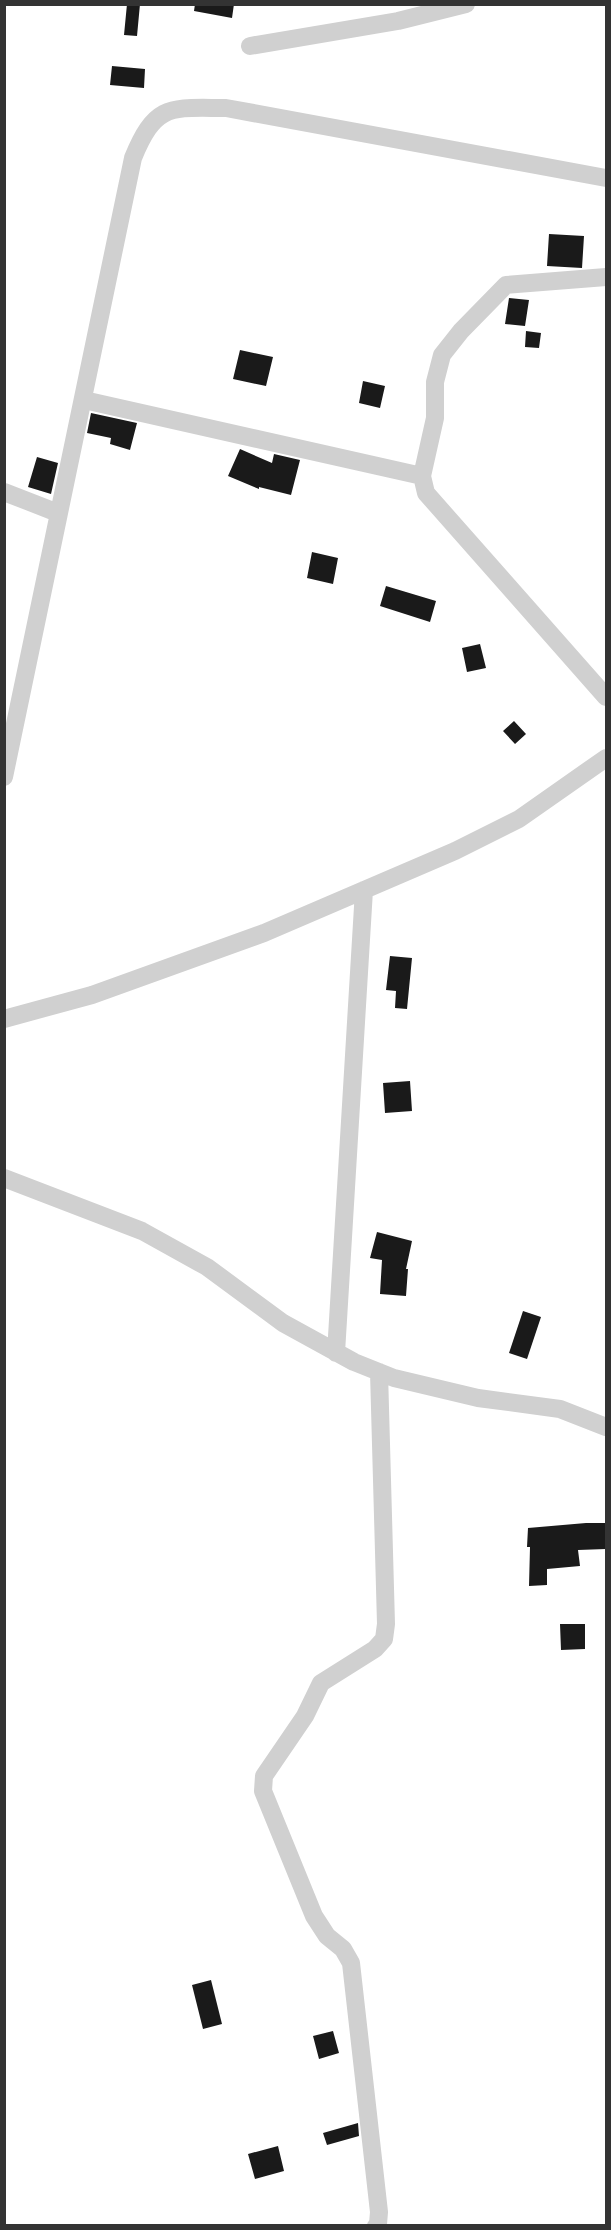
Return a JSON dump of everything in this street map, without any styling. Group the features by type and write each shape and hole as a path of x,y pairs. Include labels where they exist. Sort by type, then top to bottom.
{"street":[{"path":"250,46 396,13 466,4"},
{"path":"4,777 133,158 150,124 162,115 178,108 226,108 606,178"},
{"path":"606,277 506,285 461,331 442,355 435,382 435,418 422,476 426,493 606,697"},
{"path":"84,400 422,476"},
{"path":"4,492 58,513"},
{"path":"4,1009 13,1017 92,995 264,933 455,851 519,819 606,758"},
{"path":"336,1353 364,890"},
{"path":"4,1178 142,1231 207,1267 283,1323 336,1353 394,1378 478,1398 560,1409 606,1427"},
{"path":"376,2226 379,2212 351,1964 344,1949 327,1936 314,1916 263,1791 264,1776 304,1716 321,1683 375,1649 384,1639 386,1624 380,1372"}],"building":[{"path":"127,4 140,4 137,36 124,35"},
{"path":"195,4 234,4 232,18 194,11"},
{"path":"112,66 145,69 144,88 110,85"},
{"path":"549,234 584,236 582,268 547,266"},
{"path":"509,298 529,300 525,326 505,324"},
{"path":"526,331 541,333 539,348 525,347"},
{"path":"240,350 273,357 266,386 233,379"},
{"path":"363,381 385,386 380,408 359,403"},
{"path":"91,413 137,423 130,450 110,444 111,438 87,433"},
{"path":"240,449 272,463 274,454 300,460 291,495 259,487 259,489 228,476"},
{"path":"37,457 58,463 51,494 28,487"},
{"path":"312,552 338,558 333,584 307,578"},
{"path":"386,586 436,601 430,622 380,606"},
{"path":"480,644 486,668 467,672 462,648"},
{"path":"514,721 526,734 515,744 503,731"},
{"path":"390,956 412,958 407,1009 395,1008 396,991 386,990"},
{"path":"410,1081 412,1111 385,1113 383,1083"},
{"path":"377,1232 412,1241 406,1269 408,1269 406,1296 380,1294 382,1260 370,1258"},
{"path":"523,1311 541,1317 527,1359 509,1353"},
{"path":"606,1523 606,1549 578,1550 580,1566 547,1569 547,1585 529,1586 528,1528"},
{"path":"560,1624 585,1624 585,1649 561,1650"},
{"path":"211,1980 222,2024 203,2029 192,1985"},
{"path":"333,2031 339,2053 319,2059 313,2036"},
{"path":"358,2123 359,2136 327,2145 323,2133"},
{"path":"278,2146 284,2171 255,2179 248,2154"}]}
